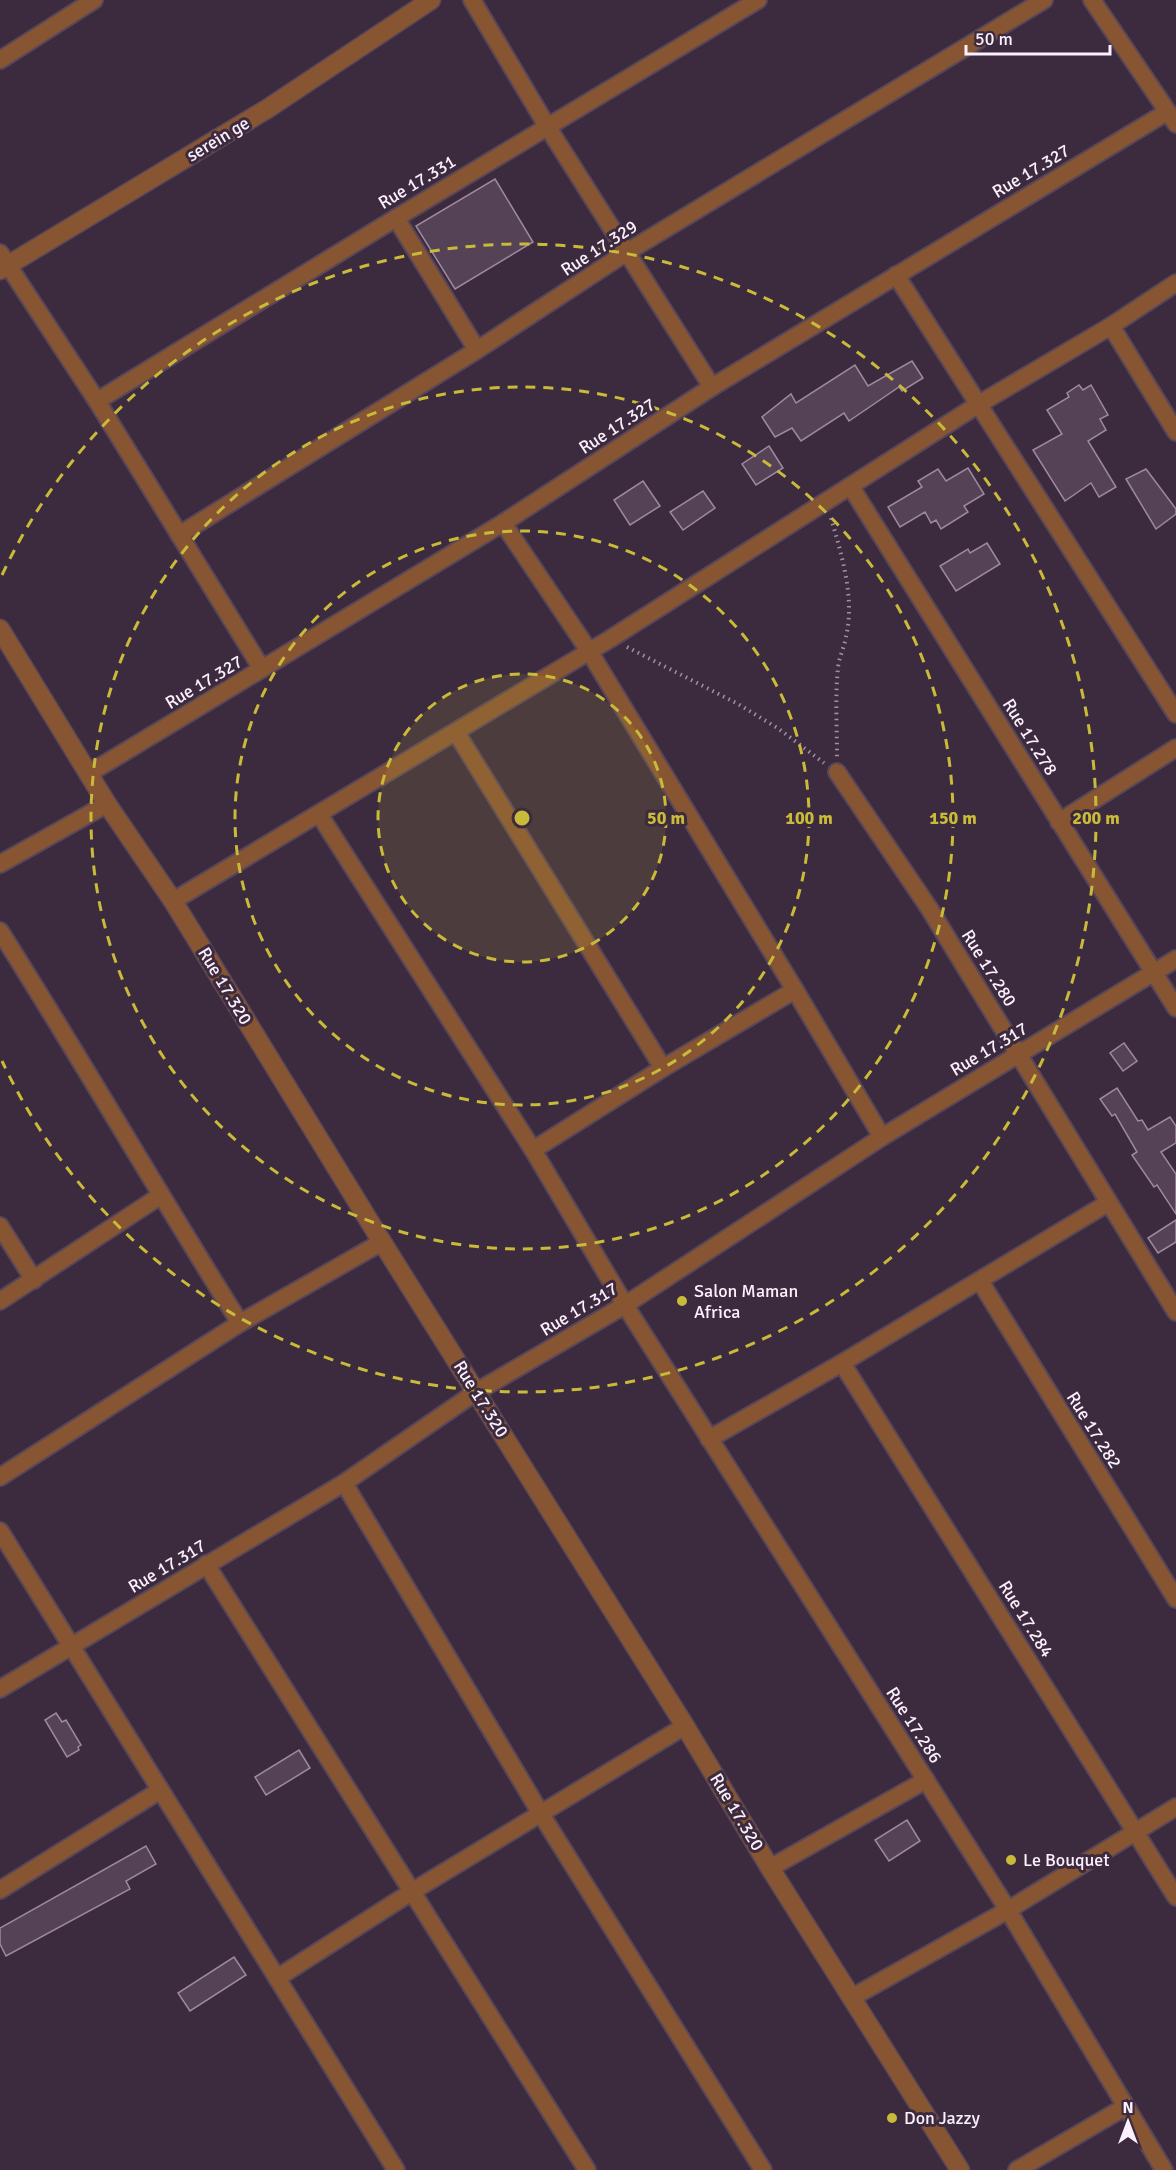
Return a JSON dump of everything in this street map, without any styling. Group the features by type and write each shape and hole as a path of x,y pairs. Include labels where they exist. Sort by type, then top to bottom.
{"street":[{"path":"0,60 94,0"},
{"name":"serein ge","path":"2,262 267,110 431,0"},
{"path":"472,0 547,126 712,387"},
{"name":"Rue 17.331","path":"98,401 547,126 758,0"},
{"name":"Rue 17.329","path":"179,535 477,350 627,252 1044,0"},
{"path":"1092,0 1172,118"},
{"name":"Rue 17.327","path":"88,774 503,523 712,387 896,275 1172,118"},
{"path":"396,218 477,350"},
{"path":"2,262 98,401 262,669"},
{"path":"896,275 1176,714"},
{"path":"173,901 610,639 979,404 1111,326 1176,283"},
{"path":"1111,326 1176,432"},
{"name":"Rue 17.278","path":"851,487 1176,1008"},
{"path":"503,523 589,651 882,1137"},
{"name":"Rue 17.320","path":"0,629 106,804 173,901 382,1242 686,1726 770,1868 960,2170"},
{"path":"456,732 663,1068"},
{"path":"1059,822 1176,748"},
{"name":"Rue 17.280","path":"837,772 929,908 1176,1312"},
{"path":"0,864 106,804"},
{"name":"Rue 17.286","path":"319,814 533,1150 624,1305 1008,1910 1164,2170"},
{"path":"0,931 72,1045 160,1196 240,1323"},
{"name":"Rue 17.317","path":"0,1689 344,1483 476,1392 624,1305 882,1137 1176,958"},
{"path":"533,1150 663,1068 795,990"},
{"path":"0,1301 160,1196"},
{"path":"709,1439 842,1363 1108,1203"},
{"path":"0,1226 34,1280"},
{"path":"0,1477 240,1323 382,1242"},
{"name":"Rue 17.282","path":"980,1281 1176,1599"},
{"name":"Rue 17.284","path":"842,1363 1176,1897"},
{"path":"344,1483 541,1814 763,2170"},
{"path":"0,1531 159,1791 396,2170"},
{"path":"206,1564 587,2170"},
{"path":"277,1978 413,1891 686,1726"},
{"path":"770,1868 926,1780"},
{"path":"0,1890 159,1791"},
{"path":"851,1998 1008,1910 1176,1807"},
{"path":"1017,2170 1125,2107"}],"path":[{"path":"826,502 842,556 849,617 838,668 837,772"},
{"path":"610,639 738,704 779,729 837,772"}],"building":[{"path":"495,179 533,242 455,289 416,226"},
{"path":"912,361 923,378 902,391 899,387 849,421 844,413 801,441 792,428 775,437 762,417 791,394 796,403 855,365 868,386"},
{"path":"1079,385 1083,390 1091,385 1108,415 1100,419 1106,430 1088,441 1116,487 1099,497 1091,483 1065,501 1033,450 1062,434 1047,410 1069,397 1067,393"},
{"path":"769,446 783,468 756,485 742,464"},
{"path":"968,468 984,494 964,506 968,512 941,529 936,520 931,523 925,512 900,527 888,507 922,487 918,481 938,469 946,481"},
{"path":"1146,469 1176,509 1176,514 1156,529 1126,479"},
{"path":"643,481 660,506 630,525 614,500"},
{"path":"703,491 715,508 683,530 670,512"},
{"path":"987,543 1000,564 956,591 940,566 968,549 970,553"},
{"path":"1124,1043 1137,1061 1123,1071 1110,1053"},
{"path":"1117,1088 1138,1121 1142,1120 1148,1130 1170,1117 1176,1126 1176,1143 1161,1152 1176,1174 1176,1214 1157,1185 1154,1187 1132,1155 1137,1152 1115,1114 1112,1116 1100,1099"},
{"path":"1176,1220 1176,1242 1158,1253 1148,1238"},
{"path":"56,1713 62,1722 66,1720 81,1745 78,1747 79,1750 67,1757 45,1720"},
{"path":"299,1750 310,1768 266,1795 255,1777"},
{"path":"907,1820 920,1841 889,1861 875,1840"},
{"path":"146,1846 156,1864 126,1881 130,1889 6,1956 0,1944 0,1928"},
{"path":"234,1957 246,1975 190,2011 178,1993"}],"place":[{"name":"Salon Maman Africa","path":"682,1301"},
{"name":"Le Bouquet","path":"1011,1860"},
{"name":"Don Jazzy","path":"892,2118"}]}
